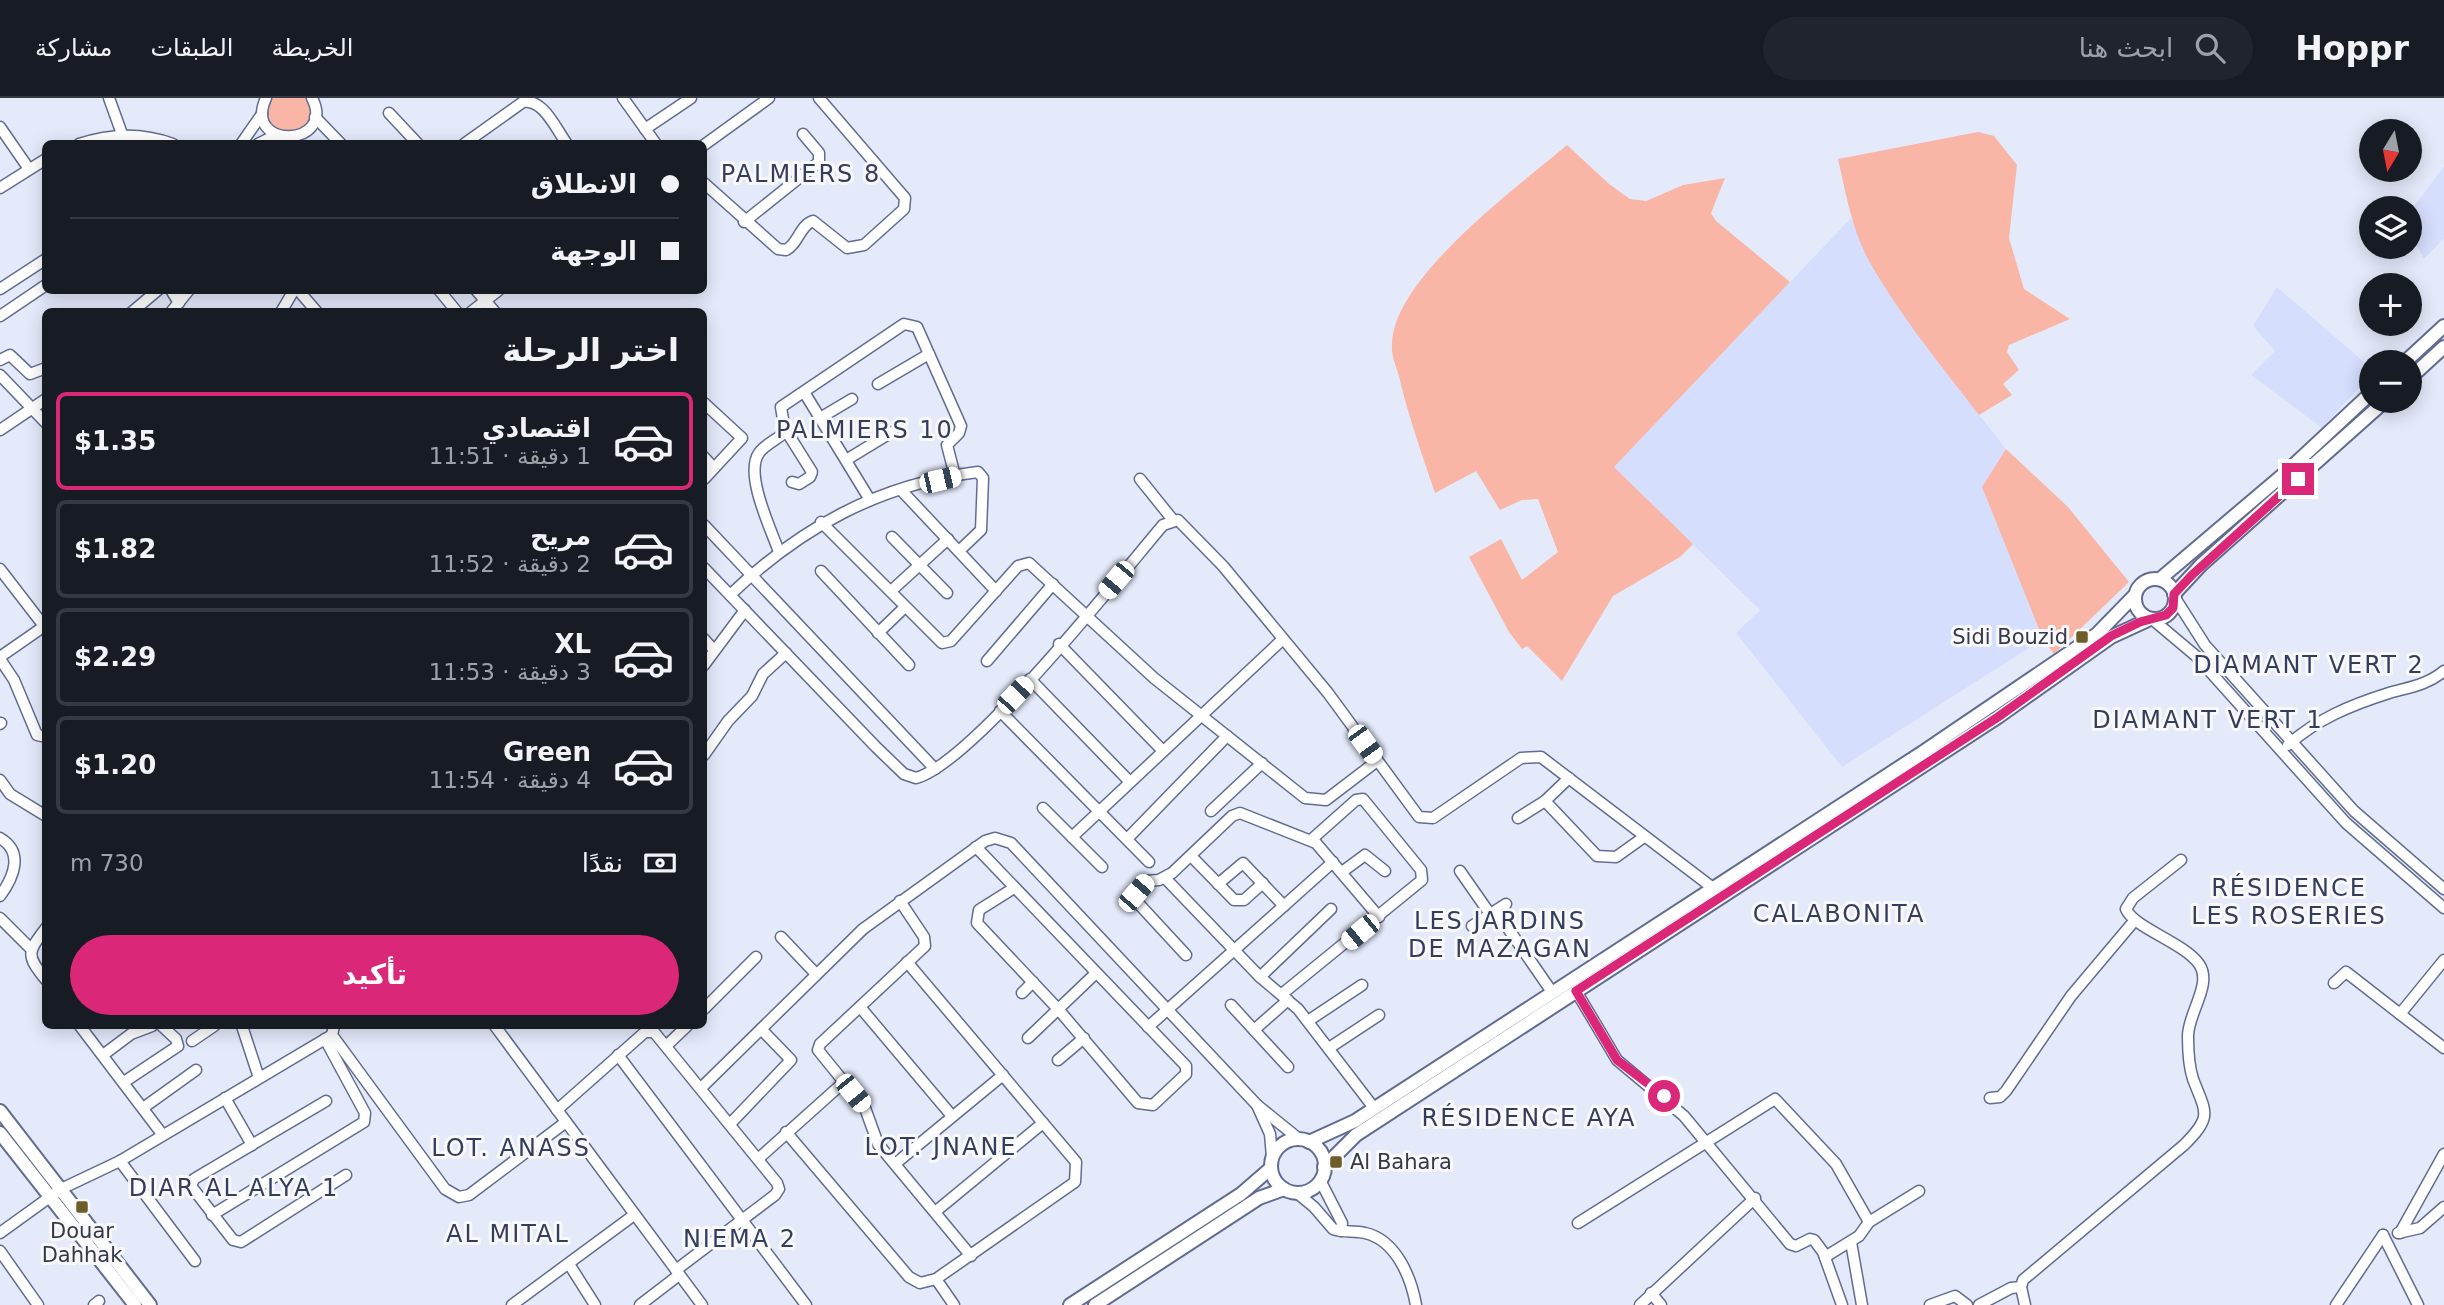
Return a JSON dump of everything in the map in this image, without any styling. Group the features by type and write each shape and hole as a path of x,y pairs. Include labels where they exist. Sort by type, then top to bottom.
{"main road":[{"path":"2418,350 2444,326"},
{"path":"2422,367 2444,347"},
{"path":"1070,1305 1241,1194 1272,1163 1283,1144 1341,1129 1923,752 2074,650 2107,625 2134,596 2138,587 2146,581 2160,579 2227,524 2359,405"},
{"path":"1324,1167 1356,1135 1998,717 2111,636 2170,612 2175,596 2201,565 2372,413"},
{"path":"2160,579 2169,585 2175,596"},
{"path":"2134,596 2138,611 2151,619"},
{"path":"0,1111 135,1305"},
{"path":"0,1133 56,1193 150,1305"},
{"path":"1095,1305 1259,1198 1310,1189 1320,1180 1324,1167 1322,1155 1304,1140"},
{"path":"1272,1163 1277,1182 1290,1191"}],"street":[{"path":"109,98 122,134"},
{"path":"261,104 269,130 276,135 302,140 315,117 312,98"},
{"path":"623,98 653,140"},
{"path":"645,129 691,98"},
{"path":"707,143 769,98"},
{"path":"707,186 744,222 782,250 792,247 806,224 813,221 851,249 864,245 904,209 905,198 819,98"},
{"path":"470,140 523,102 531,101 539,104 563,140"},
{"path":"243,140 261,104"},
{"path":"388,113 414,140"},
{"path":"315,117 337,140"},
{"path":"0,127 29,169"},
{"path":"96,140 122,134 162,140"},
{"path":"744,222 819,162 819,153 803,134"},
{"path":"266,140 276,135"},
{"path":"0,188 42,161"},
{"path":"0,289 42,262"},
{"path":"0,316 42,288"},
{"path":"137,308 153,294"},
{"path":"173,294 179,303"},
{"path":"175,308 186,294"},
{"path":"300,294 313,308"},
{"path":"442,294 454,308"},
{"path":"479,294 491,308"},
{"path":"476,308 494,294"},
{"path":"792,482 799,484 810,477 811,472 785,429 781,407 904,324 917,327 961,426 959,433 947,445 955,476"},
{"path":"878,384 929,354"},
{"path":"0,360 10,355 30,374 42,371"},
{"path":"0,375 42,418"},
{"path":"804,392 870,500"},
{"path":"820,418 852,399"},
{"path":"0,430 42,402"},
{"path":"707,406 742,438 707,476"},
{"path":"779,552 758,492 754,466 761,451 785,429"},
{"path":"846,460 892,432"},
{"path":"707,460 714,468"},
{"path":"730,595 779,552 821,522 870,500 901,490 978,472 983,478 981,530 959,551"},
{"path":"1140,479 1173,520 1186,525 1328,693 1416,814 1427,820 1526,757 1545,759 1713,888"},
{"path":"901,490 996,591"},
{"path":"707,571 904,774 916,778 935,769 1000,711 1163,525 1173,520"},
{"path":"821,522 905,607 946,644 1018,566 1025,562 1033,565 1154,678 1305,798 1318,802 1326,800 1377,761"},
{"path":"707,528 935,769"},
{"path":"892,537 947,593"},
{"path":"891,592 948,539"},
{"path":"0,569 42,622"},
{"path":"821,571 909,665"},
{"path":"987,661 1053,584"},
{"path":"2175,596 2196,634 2354,811 2444,889"},
{"path":"878,633 905,607"},
{"path":"707,661 744,610"},
{"path":"2151,619 2191,651 2346,822 2444,908"},
{"path":"42,628 0,658 15,680 37,735 42,736"},
{"path":"1072,837 1283,639"},
{"path":"707,642 715,650"},
{"path":"1059,644 1163,751"},
{"path":"707,751 728,721 752,696 764,674 786,653"},
{"path":"2283,750 2304,730 2335,712 2415,688 2444,671"},
{"path":"1030,679 1130,782"},
{"path":"1000,711 1149,862"},
{"path":"1127,839 1227,736"},
{"path":"1211,811 1262,763"},
{"path":"1518,818 1545,801 1569,778"},
{"path":"0,780 17,799 42,814"},
{"path":"1254,1030 1285,997 1421,883 1423,877 1421,870 1367,802 1358,799 1311,840"},
{"path":"1545,801 1597,856 1616,857 1644,837"},
{"path":"1043,808 1102,867"},
{"path":"1186,955 1136,900 1136,893 1146,881 1166,878 1232,816 1240,813 1250,814 1271,828 1311,840 1379,917"},
{"path":"0,838 11,845 16,856 9,882 0,896"},
{"path":"701,1088 863,929 976,847 995,838 1011,843 1257,1105 1304,1140"},
{"path":"976,847 1149,1027 1187,1071 1150,1106 1138,1103 1084,1038 976,920 979,910 1014,888"},
{"path":"1342,872 1365,855 1385,871"},
{"path":"1191,856 1238,902 1263,883"},
{"path":"2025,1305 2021,1287 2026,1277 2184,1145 2204,1118 2204,1099 2191,1070 2188,1037 2191,1012 2203,988 2204,974 2198,963 2180,948 2135,920 2126,909 2130,901 2181,860"},
{"path":"1149,1027 1333,862"},
{"path":"1218,884 1240,863 1247,866 1284,906"},
{"path":"1460,871 1552,992"},
{"path":"1166,878 1234,950 1308,1021 1374,1108"},
{"path":"900,901 925,940 923,949 818,1048 865,1108 875,1139 971,1256"},
{"path":"1472,926 1506,904"},
{"path":"1260,976 1331,909"},
{"path":"0,918 31,949 34,965 42,975"},
{"path":"1990,1098 2000,1097 2006,1091 2071,996 2135,920"},
{"path":"31,949 42,934"},
{"path":"781,937 816,974"},
{"path":"707,1006 756,957"},
{"path":"2400,1014 2444,960"},
{"path":"786,1132 909,1277 920,1283 936,1279 1075,1182 1076,1162 907,962"},
{"path":"2334,983 2346,972 2444,1048"},
{"path":"1028,1038 1096,973"},
{"path":"1021,993 1033,982"},
{"path":"1308,1021 1362,985"},
{"path":"1576,991 1617,1060 1664,1096 1755,1198 1790,1244 1797,1246 1813,1239 1825,1257 1842,1305"},
{"path":"1231,1005 1288,1067"},
{"path":"860,1007 952,1116"},
{"path":"1329,1048 1379,1015"},
{"path":"82,1029 162,1134"},
{"path":"103,1055 131,1034 144,1029"},
{"path":"124,1083 177,1045 176,1039 165,1029"},
{"path":"192,1041 210,1029"},
{"path":"243,1029 259,1078"},
{"path":"497,1029 702,1305"},
{"path":"667,1045 684,1029"},
{"path":"730,1125 790,1060 761,1029"},
{"path":"557,1110 648,1031 657,1033 778,1184 779,1191 640,1305"},
{"path":"0,1233 56,1193 120,1161 331,1033"},
{"path":"331,1033 439,1182 459,1197 469,1195 566,1122"},
{"path":"212,1215 364,1122 365,1113 331,1033"},
{"path":"1058,1060 1084,1038"},
{"path":"618,1055 806,1305"},
{"path":"143,1108 196,1070"},
{"path":"895,1164 1003,1075"},
{"path":"758,1159 844,1082"},
{"path":"225,1098 252,1145"},
{"path":"1578,1223 1769,1100 1777,1100 1800,1129 1836,1164 1869,1222"},
{"path":"326,1101 192,1181 191,1189 233,1240 241,1242 346,1175"},
{"path":"1257,1105 1270,1134 1272,1163"},
{"path":"935,1212 1043,1123"},
{"path":"2400,1233 2444,1154"},
{"path":"120,1161 195,1261"},
{"path":"1320,1180 1342,1223 1341,1231"},
{"path":"1290,1191 1314,1207 1333,1229 1368,1233 1386,1244 1406,1272 1416,1305"},
{"path":"1825,1257 1851,1241 1869,1222 1919,1191"},
{"path":"1640,1305 1755,1198"},
{"path":"2336,1305 2383,1235 2420,1228 2444,1207"},
{"path":"512,1305 634,1215"},
{"path":"2383,1235 2418,1305"},
{"path":"1851,1241 1862,1305"},
{"path":"0,1251 38,1305"},
{"path":"569,1264 595,1305"},
{"path":"936,1279 954,1305"},
{"path":"1979,1305 2011,1288 2021,1287"},
{"path":"1651,1293 1661,1305"},
{"path":"1930,1305 1955,1296 1967,1305"}],"shaded area":[{"path":"270,98 309,98 312,113 309,121 298,132 276,128 271,125 267,115"},
{"path":"1978,132 1994,136 2017,165 2009,238 2024,289 2070,319 2009,345 2007,352 2019,370 2003,384 2012,395 1979,415 1907,320 1869,261 1854,224 1838,159"},
{"path":"1567,145 1609,184 1630,199 1646,201 1683,185 1725,178 1711,213 1716,221 1790,282 1614,467 1693,544 1680,557 1613,596 1562,681 1527,646 1522,649 1509,632 1469,557 1501,539 1522,580 1558,552 1538,499 1522,500 1500,510 1476,471 1435,493 1411,420 1392,345 1398,319 1413,291 1435,263 1491,209"},
{"path":"2444,166 2444,238 2424,259 2422,255 2422,196"},
{"path":"1851,218 1869,261 1940,365 2006,449 1982,487 2043,639 1842,767 1736,633 1760,610 1614,467"},
{"path":"2277,287 2359,358 2359,388 2322,428 2251,375 2275,351 2253,326"},
{"path":"2006,449 2068,507 2129,582 2054,654 2043,639 1982,487"}],"place":[{"name":"Sidi Bouzid","path":"2082,637"},
{"name":"Al Bahara","path":"1336,1162"},
{"name":"Douar Dahhak","path":"82,1207"}],"district":[{"name":"PALMIERS 8","path":"801,174"},
{"name":"PALMIERS 10","path":"865,430"},
{"name":"DIAMANT VERT 2","path":"2309,665"},
{"name":"DIAMANT VERT 1","path":"2208,720"},
{"name":"RÉSIDENCE LES ROSERIES","path":"2289,902"},
{"name":"CALABONITA","path":"1839,914"},
{"name":"LES JARDINS DE MAZAGAN","path":"1500,935"},
{"name":"RÉSIDENCE AYA","path":"1529,1118"},
{"name":"LOT. JNANE","path":"941,1147"},
{"name":"LOT. ANASS","path":"511,1148"},
{"name":"DIAR AL ALYA 1","path":"234,1188"},
{"name":"AL MITAL","path":"508,1234"},
{"name":"NIEMA 2","path":"740,1239"}],"route":[{"path":"1664,1096 1617,1060 1576,991 1998,717 2111,636 2140,622 2162,618 2173,608 2174,594 2192,575 2298,479"}]}
